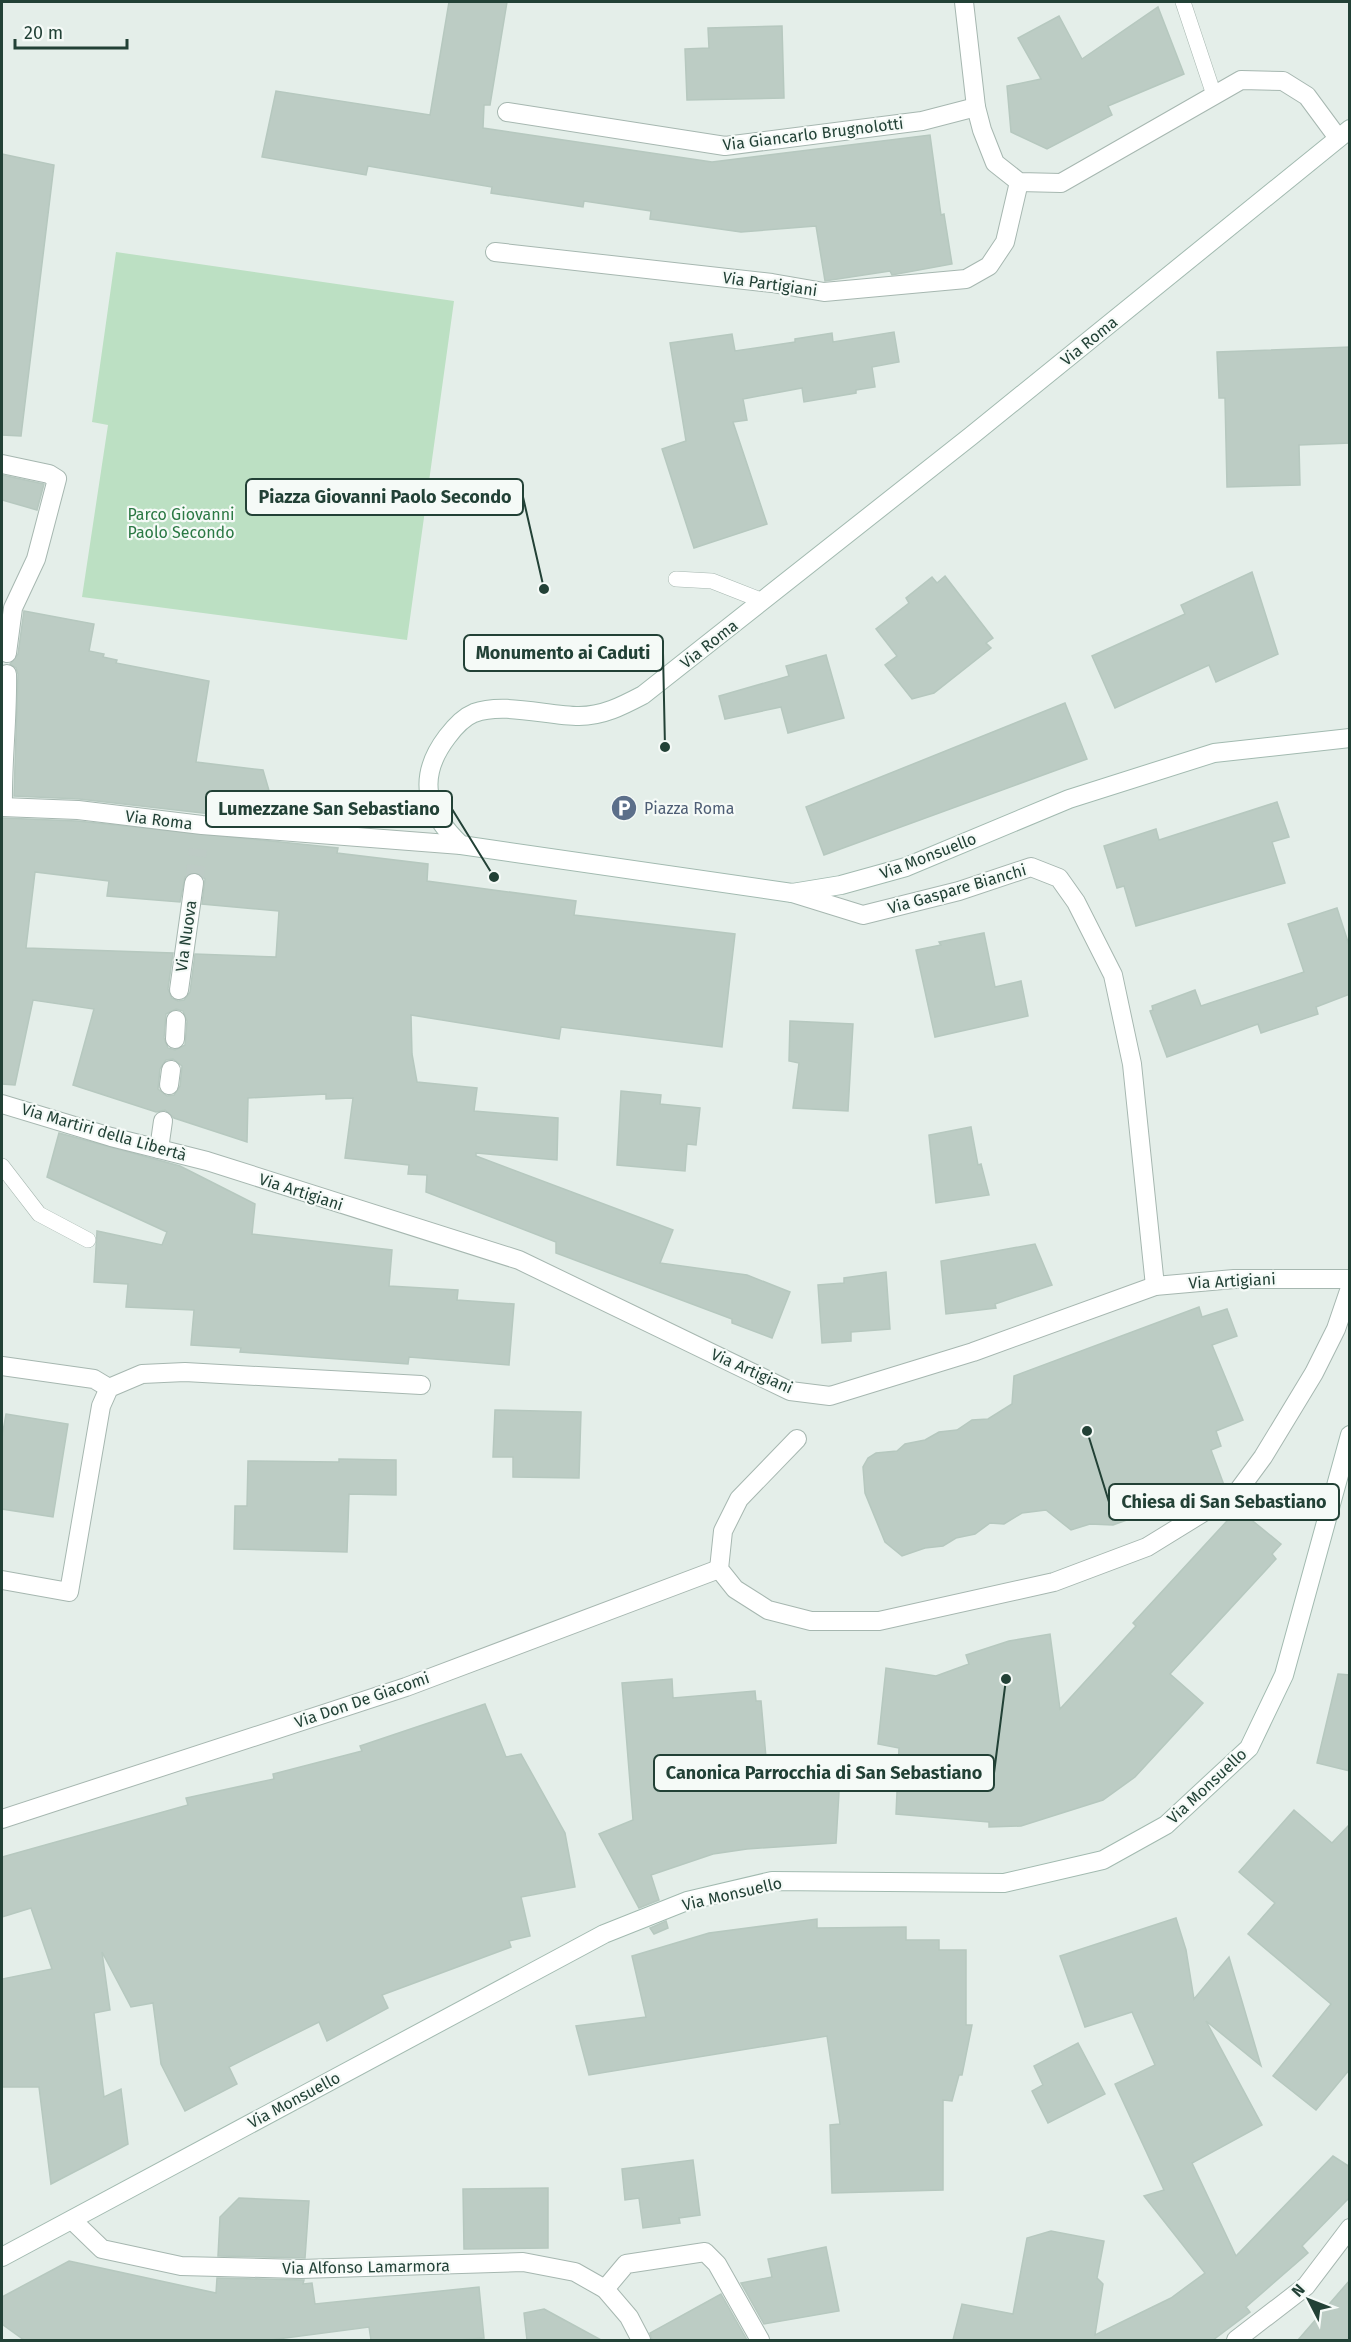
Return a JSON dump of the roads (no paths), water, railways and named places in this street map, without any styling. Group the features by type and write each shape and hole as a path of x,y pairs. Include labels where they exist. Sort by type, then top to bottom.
{"street":[{"path":"964,2 976,107 995,162 1019,182 1061,183 1241,80 1283,81 1307,96 1344,134"},
{"name":"Via Giancarlo Brugnolotti","path":"507,112 725,147 922,121 976,107"},
{"name":"Via Roma","path":"461,845 447,831 438,817 427,787 434,754 453,730 474,713 506,710 580,716 613,711 643,695 1069,358 1344,134"},
{"name":"Via Partigiani","path":"495,252 772,283 824,292 966,279 989,266 1005,242 1019,182"},
{"path":"2,464 49,474 57,478 36,560 13,608 7,653"},
{"path":"2,807 2,774 8,707 7,674"},
{"name":"Via Monsuello","path":"461,845 792,893 831,887 906,867 1069,799 1214,753 1350,738"},
{"name":"Via Roma","path":"2,807 78,810 201,829 461,845"},
{"name":"Via Gaspare Bianchi","path":"792,893 863,915 959,891 1031,867 1059,878 1076,902 1113,975 1132,1064 1155,1286"},
{"name":"Via Nuova","path":"178,990 194,883"},
{"path":"175,1039 176,1020"},
{"name":"Via Martiri della Libertà","path":"2,1104 207,1161"},
{"path":"159,1149 163,1121"},
{"name":"Via Artigiani","path":"207,1161 519,1260 790,1391 830,1396 973,1352 1155,1286 1234,1279 1350,1279"},
{"path":"797,1438 739,1499 723,1531 719,1569 735,1589 768,1610 811,1621 879,1621 1054,1582 1147,1547 1238,1491 1263,1456 1314,1373 1336,1329 1350,1288"},
{"path":"2,1366 94,1379 109,1388"},
{"path":"2,1580 69,1592 101,1406 109,1388 142,1374 185,1371 421,1385"},
{"name":"Via Monsuello","path":"2,2257 604,1934 687,1901 772,1881 1004,1883 1103,1860 1166,1825 1250,1748 1284,1675 1350,1435"},
{"name":"Via Don De Giacomi","path":"2,1820 406,1687 719,1569"},
{"name":"Via Alfonso Lamarmora","path":"72,2220 102,2249 181,2266 302,2269 523,2262 575,2272 604,2289 629,2317 641,2340"},
{"path":"1236,2340 1306,2286 1350,2228"},
{"path":"604,2289 626,2264 705,2252 717,2264 751,2329 760,2340"}],"lane":[{"path":"1183,2 1214,95"},
{"path":"676,579 712,582 763,601"},
{"path":"2,1166 39,1214 88,1240"}],"tunnel":[{"path":"194,883 198,849"}],"place":[{"name":"Piazza Giovanni Paolo Secondo","path":"544,589"},
{"name":"Monumento ai Caduti","path":"665,747"},
{"name":"Piazza Roma","path":"624,808"},
{"name":"Lumezzane San Sebastiano","path":"494,877"},
{"name":"Chiesa di San Sebastiano","path":"1087,1431"},
{"name":"Canonica Parrocchia di San Sebastiano","path":"1006,1679"}],"park label":[{"name":"Parco Giovanni Paolo Secondo","path":"181,523"}]}
